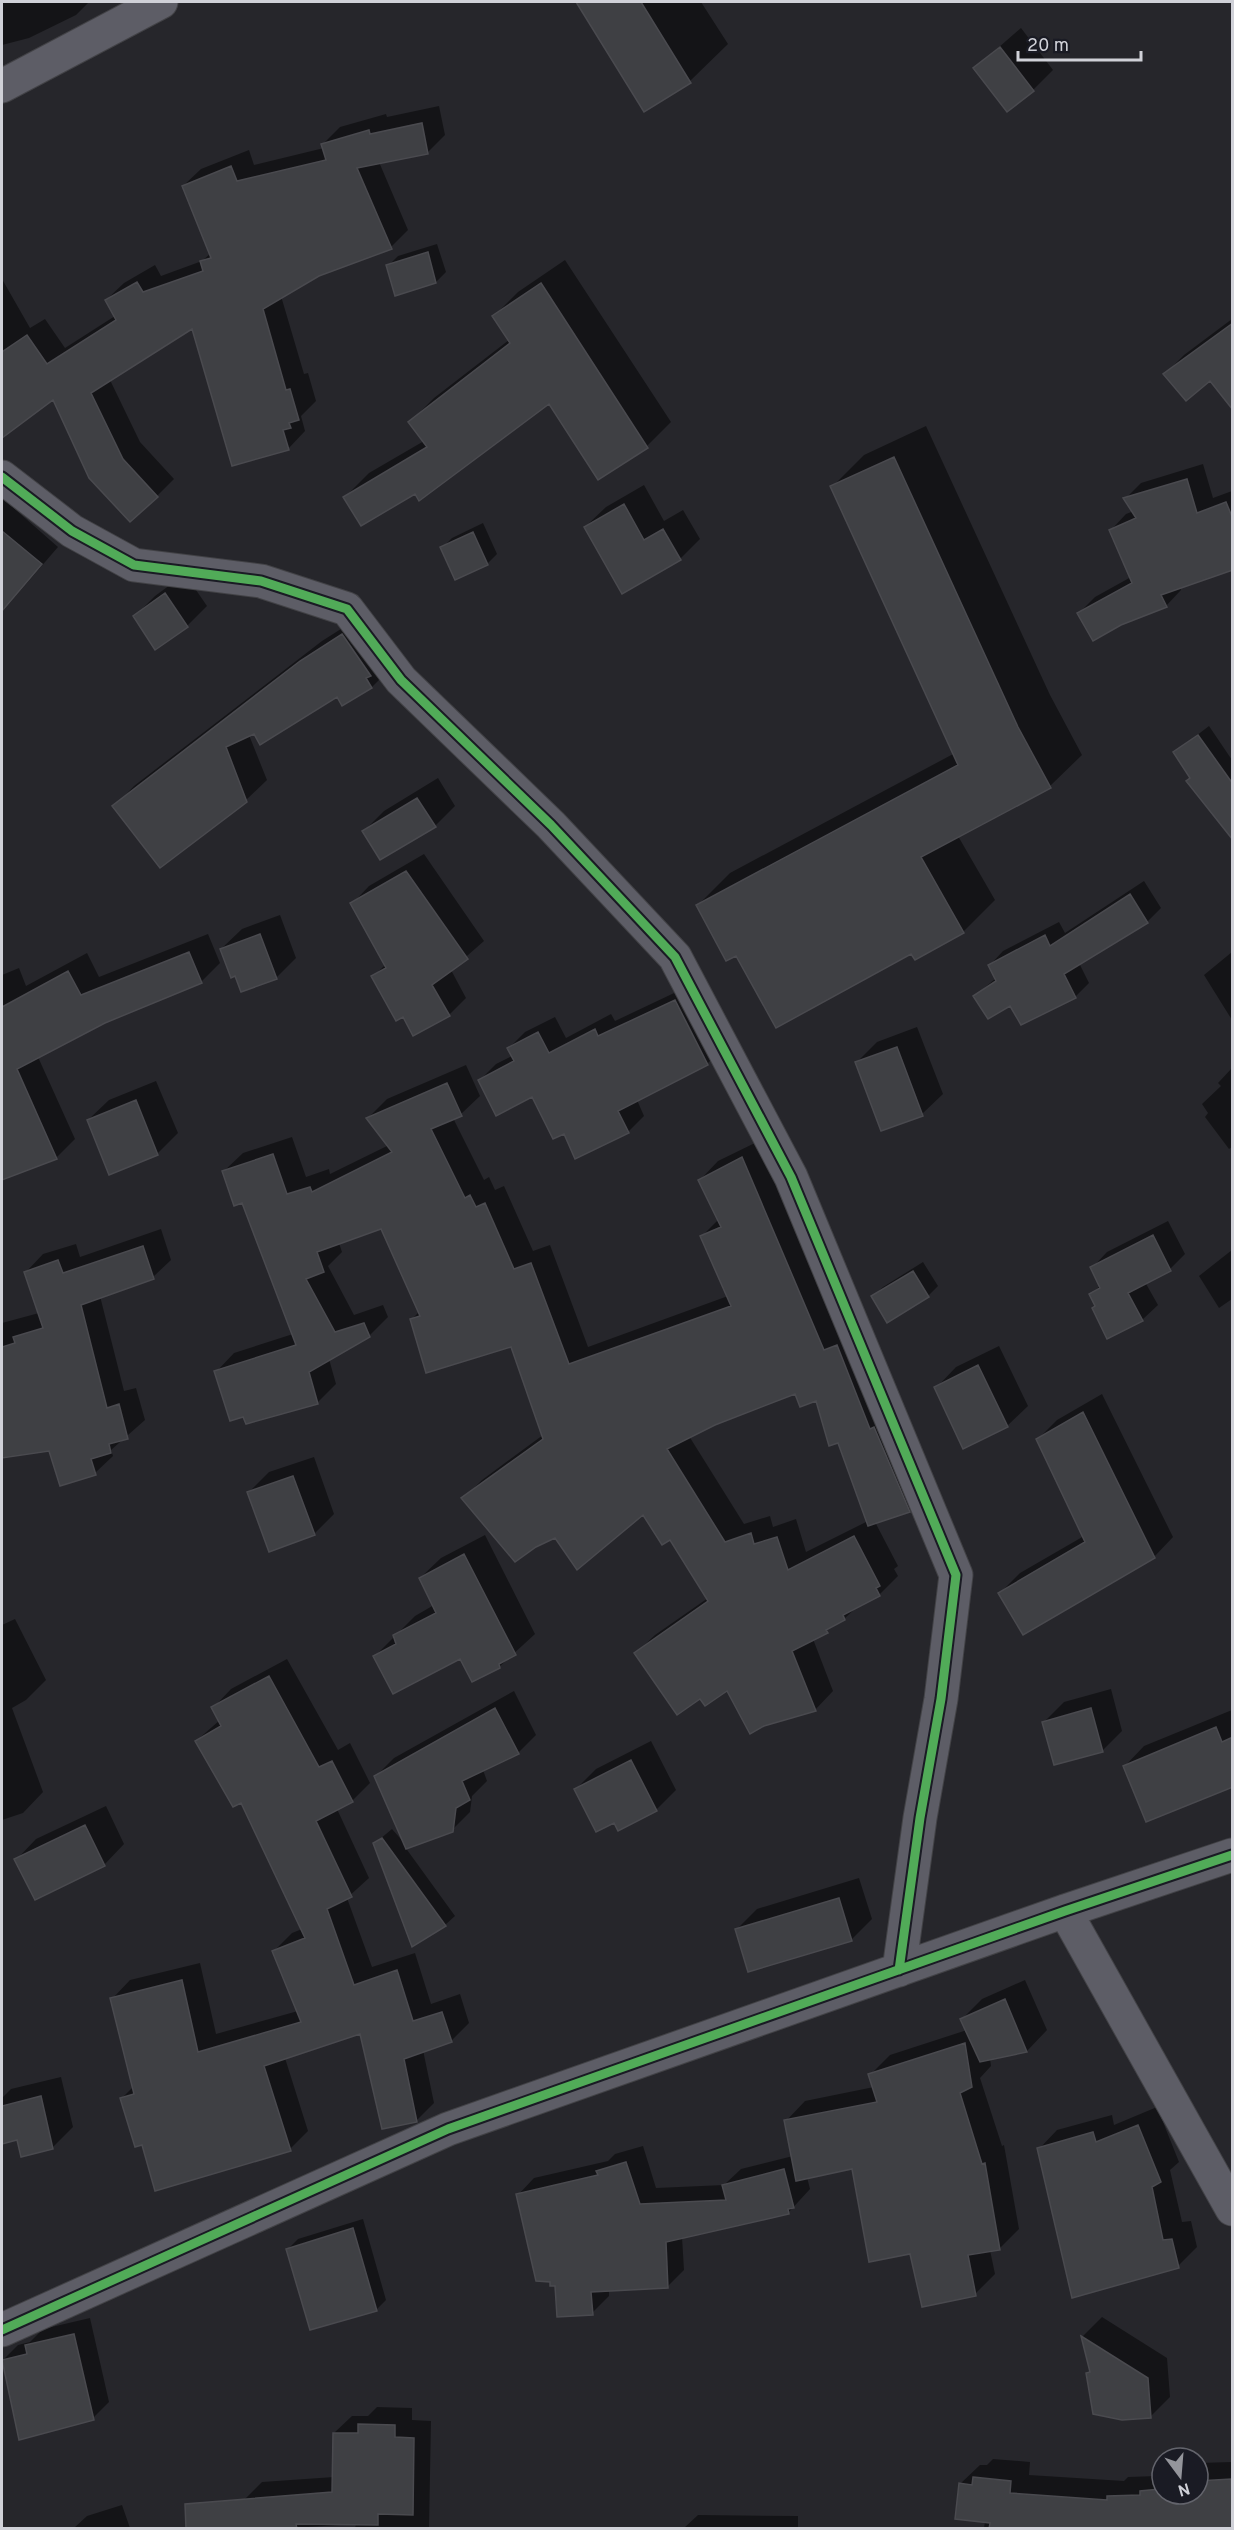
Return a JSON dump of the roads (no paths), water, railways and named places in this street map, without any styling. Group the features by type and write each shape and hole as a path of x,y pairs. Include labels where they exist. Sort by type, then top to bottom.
{"street":[{"path":"2,86 161,2"},
{"path":"2,477 72,531 134,565 261,581 347,609 401,680 551,825 675,957 791,1177 956,1575 941,1699 920,1818 899,1970"},
{"path":"2,2330 448,2129 1065,1911 1233,1856"},
{"path":"1065,1911 1233,2209"}]}
